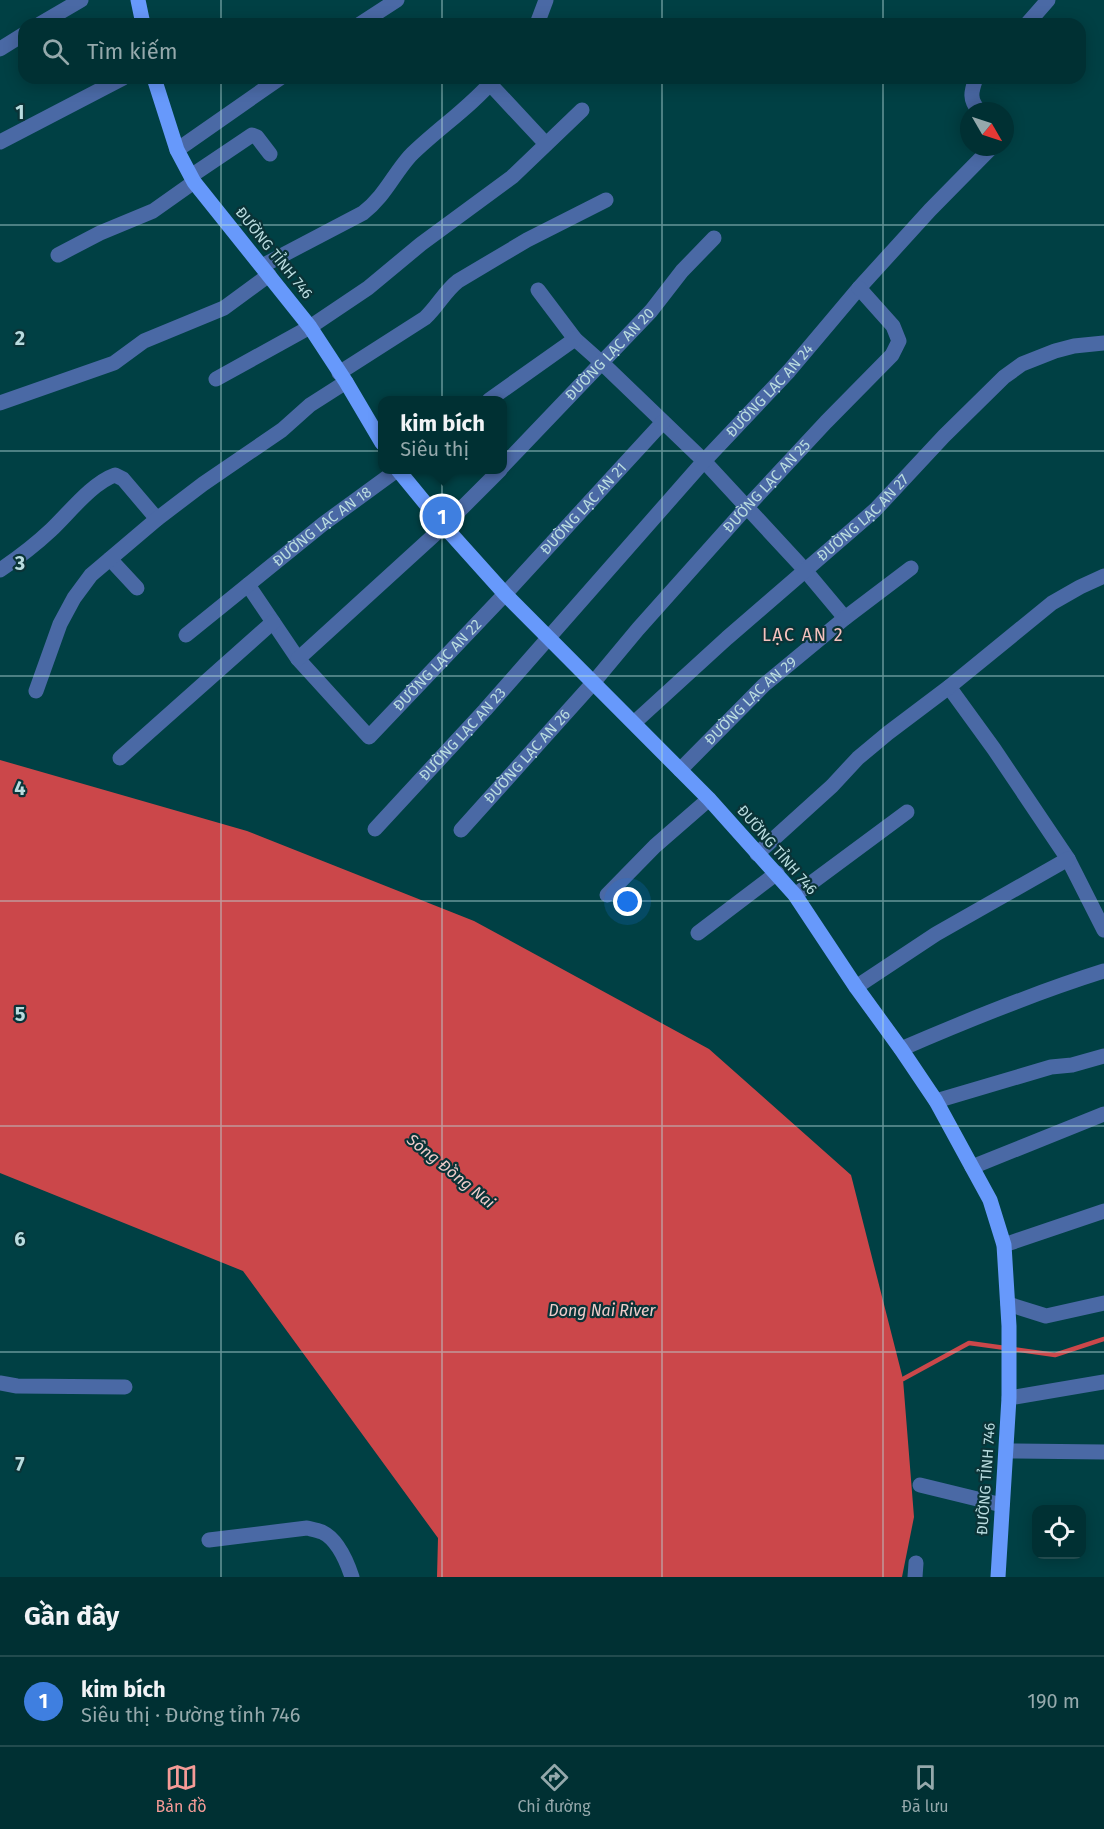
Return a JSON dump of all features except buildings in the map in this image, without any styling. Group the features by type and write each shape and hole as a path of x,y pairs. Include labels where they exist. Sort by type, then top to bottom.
{"main road":[{"path":"138,0 141,18"},
{"name":"ĐƯỜNG TỈNH 746","path":"156,84 177,150 193,179 310,327 378,435"},
{"name":"ĐƯỜNG TỈNH 746","path":"401,474 505,594 709,798 795,895 936,1101 990,1200 1004,1245 1009,1326 1007,1451 998,1577"}],"street":[{"path":"50,18 81,0"},
{"path":"369,18 397,0"},
{"path":"539,18 546,0"},
{"path":"1032,18 1045,1"},
{"path":"0,48 18,37"},
{"path":"0,142 111,84"},
{"path":"177,150 271,84"},
{"path":"0,403 114,363 144,341 224,308 265,271 375,204 414,153 490,84"},
{"path":"496,84 546,144"},
{"path":"973,102 971,92 974,84"},
{"path":"216,379 310,327 368,288 421,244 512,177 582,110"},
{"path":"57,255 100,233 153,211 252,135 257,137 270,154"},
{"name":"ĐƯỜNG LẠC AN 24","path":"550,638 704,461 789,371 859,288 983,156"},
{"path":"36,692 60,624 74,598 91,575 157,519 203,484 282,430 343,378 425,318 436,309 458,281 527,240 606,200"},
{"name":"ĐƯỜNG LẠC AN 20","path":"507,462 651,311 682,271 714,238"},
{"name":"ĐƯỜNG LẠC AN 25","path":"593,683 746,508 892,355 899,341 893,326 859,288"},
{"path":"538,290 575,339 704,461 804,569 845,618"},
{"path":"495,396 575,339"},
{"name":"ĐƯỜNG LẠC AN 27","path":"635,722 804,569 875,510 944,436 1005,377 1022,364 1055,351 1074,346 1104,343"},
{"name":"ĐƯỜNG LẠC AN 21","path":"505,594 663,422"},
{"name":"ĐƯỜNG LẠC AN 18","path":"186,635 323,524 392,474"},
{"name":"ĐƯỜNG LẠC AN 20","path":"298,659 444,526 495,474"},
{"path":"0,570 32,547 93,490 115,475 123,479 157,519"},
{"path":"110,559 137,588"},
{"name":"ĐƯỜNG LẠC AN 29","path":"680,770 764,685 845,618 911,568"},
{"path":"757,854 832,786 858,758 1052,603 1104,576"},
{"path":"248,585 298,659"},
{"name":"ĐƯỜNG LẠC AN 22","path":"298,659 369,737 505,594"},
{"path":"120,758 273,622"},
{"name":"ĐƯỜNG LẠC AN 23","path":"375,829 550,638"},
{"name":"ĐƯỜNG LẠC AN 26","path":"461,830 593,683"},
{"path":"949,687 1068,859 1104,930"},
{"path":"607,895 655,846 709,798"},
{"path":"795,895 907,812"},
{"path":"856,987 936,934 1068,859"},
{"path":"698,933 777,873"},
{"path":"901,1049 992,1009 1104,970"},
{"path":"936,1101 1051,1067 1072,1065 1104,1056"},
{"path":"972,1167 1104,1114"},
{"path":"1004,1245 1104,1211"},
{"path":"1008,1304 1046,1316 1104,1303"},
{"path":"1009,1390 1104,1382"},
{"path":"0,1383 17,1386 125,1387"},
{"path":"1007,1451 1104,1452"},
{"path":"920,1485 1002,1505"},
{"path":"209,1540 307,1528 322,1532 335,1544 345,1559 352,1577"}],"water":[{"name":"Dong Nai River","path":"0,760 247,831 474,921 709,1049 851,1175 903,1379 914,1517 902,1577 437,1577 438,1538 243,1271 0,1173"}],"waterway":[{"path":"903,1379 969,1343 1055,1355 1104,1339"}],"place":[{"name":"kim bích","path":"442,516"}],"district":[{"name":"LẠC AN 2","path":"803,635"}],"water label":[{"name":"Sông Đồng Nai","path":"451,1171"}]}
